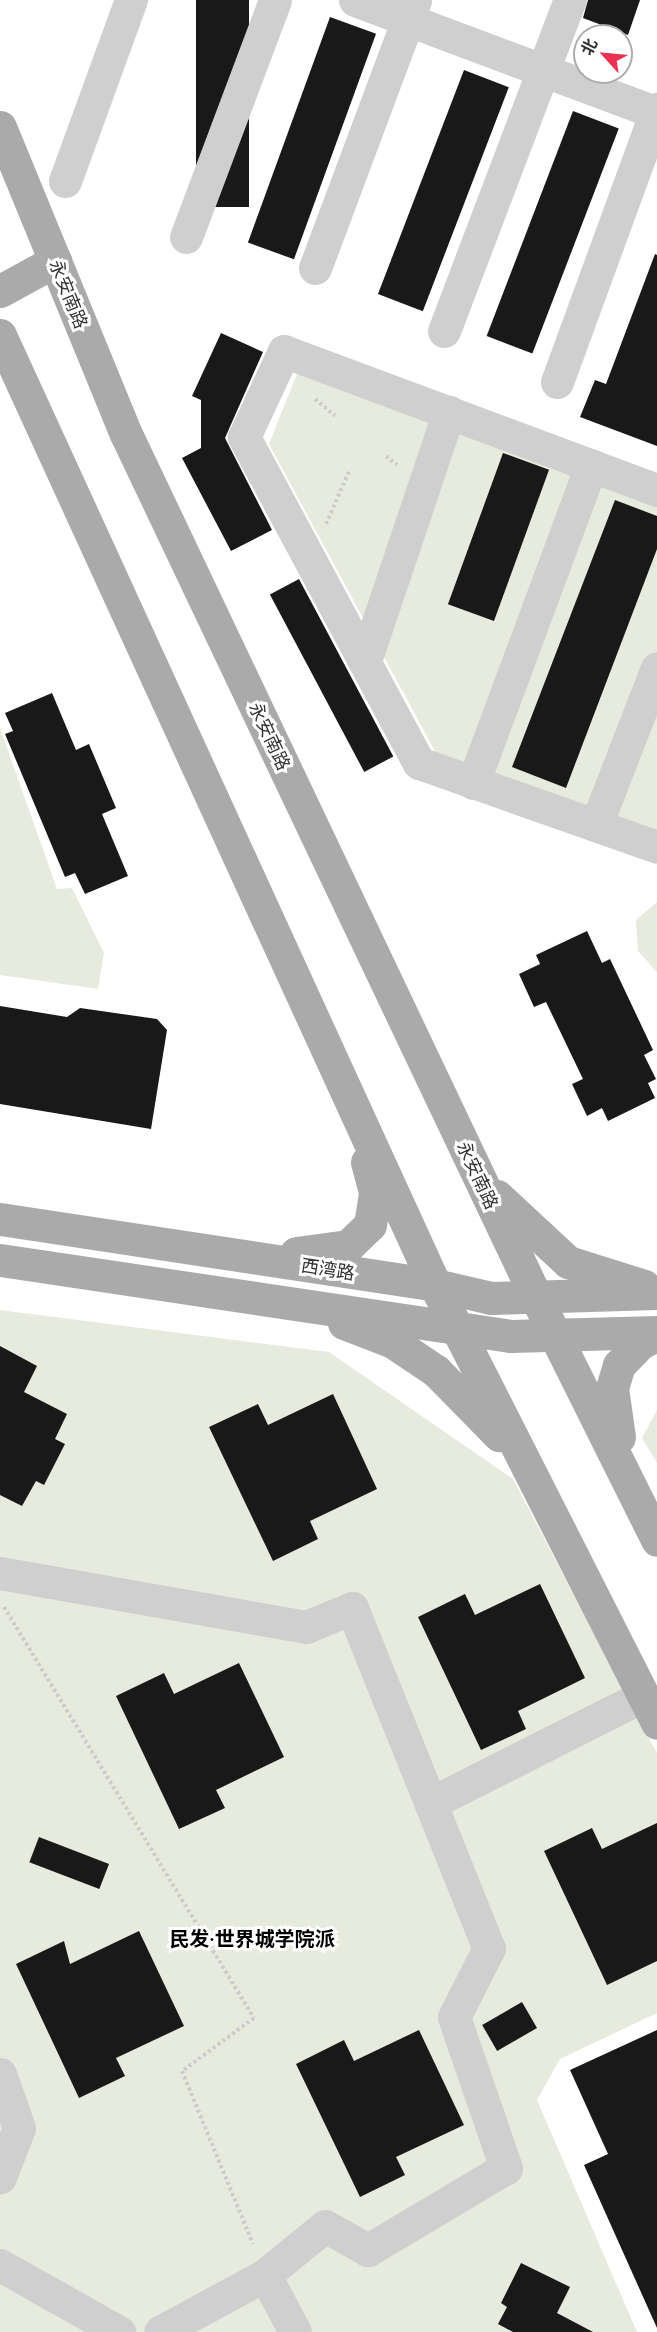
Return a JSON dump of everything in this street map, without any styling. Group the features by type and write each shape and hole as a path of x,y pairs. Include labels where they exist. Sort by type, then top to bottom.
{"main road":[{"name":"永安南路","path":"0,127 126,434 537,1299 560,1337 657,1540"},
{"path":"0,291 55,261"},
{"path":"0,335 435,1285 650,1709"},
{"path":"247,1257 348,1246 370,1225 375,1192 351,1103"},
{"path":"480,1178 568,1262 657,1292"},
{"name":"西湾路","path":"0,1219 435,1285 491,1298 537,1299 657,1292"},
{"path":"0,1260 511,1336 560,1337 657,1333"},
{"path":"294,1304 393,1342 436,1371 525,1462"},
{"path":"624,1471 612,1388 620,1365 640,1343 657,1333"}],"lane":[{"path":"65,181 131,0"},
{"path":"186,237 275,0"},
{"path":"355,0 411,10 544,71 657,112 556,382"},
{"path":"444,331 570,0"},
{"path":"315,268 411,10"},
{"path":"657,490 284,351 244,437 419,763 657,847"},
{"path":"365,662 449,412"},
{"path":"473,783 591,465"},
{"path":"596,825 657,668"},
{"path":"0,1572 306,1627 351,1608 489,1948 454,2017 506,2168 368,2250 325,2226 265,2275 160,2332"},
{"path":"431,1803 650,1709"},
{"path":"0,2074 18,2128 0,2177"},
{"path":"265,2275 295,2332"},
{"path":"6,2277 119,2332"}],"path":[{"path":"311,560 350,469"},
{"path":"0,1601 254,2018 182,2071 265,2275"}],"shaded area":[{"path":"300,366 657,499 657,831 436,753 269,444"},
{"path":"0,728 57,889 72,888 104,953 98,989 0,975"},
{"path":"657,902 657,972 638,951 636,920"},
{"path":"0,1310 329,1352 513,1479 657,1753 657,2013 560,2059 537,2100 637,2332 0,2332"},
{"path":"657,1410 657,1463 642,1438"}],"building":[{"path":"196,0 249,0 249,207 196,207"},
{"path":"588,0 640,0 632,24 599,24 583,18"},
{"path":"330,17 376,34 294,259 248,243"},
{"path":"464,70 509,87 423,311 378,294"},
{"path":"573,111 619,129 532,354 487,336"},
{"path":"655,254 657,255 657,446 580,417 595,380 606,384"},
{"path":"221,333 263,352 225,438 272,530 231,551 182,458 201,448 201,400 192,396"},
{"path":"503,453 549,470 494,621 448,604"},
{"path":"615,500 657,516 657,549 566,788 512,767"},
{"path":"299,579 393,756 364,772 270,594"},
{"path":"52,693 76,750 89,744 116,808 102,814 128,876 85,894 75,873 65,877 5,734 13,731 5,713"},
{"path":"587,931 602,963 610,959 653,1050 644,1055 656,1079 648,1083 655,1098 608,1121 602,1108 587,1116 572,1084 583,1079 546,1002 534,1007 519,974 540,964 536,955"},
{"path":"0,1006 67,1017 80,1008 157,1019 167,1030 151,1129 0,1104"},
{"path":"0,1346 37,1366 24,1392 67,1414 55,1439 65,1444 44,1485 36,1481 22,1506 0,1495"},
{"path":"333,1394 377,1489 310,1521 318,1539 273,1561 209,1427 258,1404 268,1425"},
{"path":"540,1584 585,1678 518,1711 526,1729 481,1750 418,1617 465,1594 475,1615"},
{"path":"239,1663 284,1757 216,1790 225,1808 179,1829 116,1696 164,1673 174,1694"},
{"path":"657,1823 657,1961 607,1985 544,1851 592,1828 602,1849"},
{"path":"39,1837 109,1864 99,1889 29,1862"},
{"path":"139,1931 184,2026 116,2058 125,2076 79,2098 16,1964 64,1941 70,1964"},
{"path":"522,2002 537,2028 497,2051 482,2025"},
{"path":"419,2030 464,2125 396,2157 405,2175 360,2197 296,2064 344,2040 354,2061"},
{"path":"657,2030 657,2328 584,2165 608,2154 570,2070"},
{"path":"521,2263 570,2287 557,2313 593,2332 513,2332 498,2324 507,2307 501,2303"}],"district":[{"name":"民发·世界城学院派","path":"252,1938"}]}
